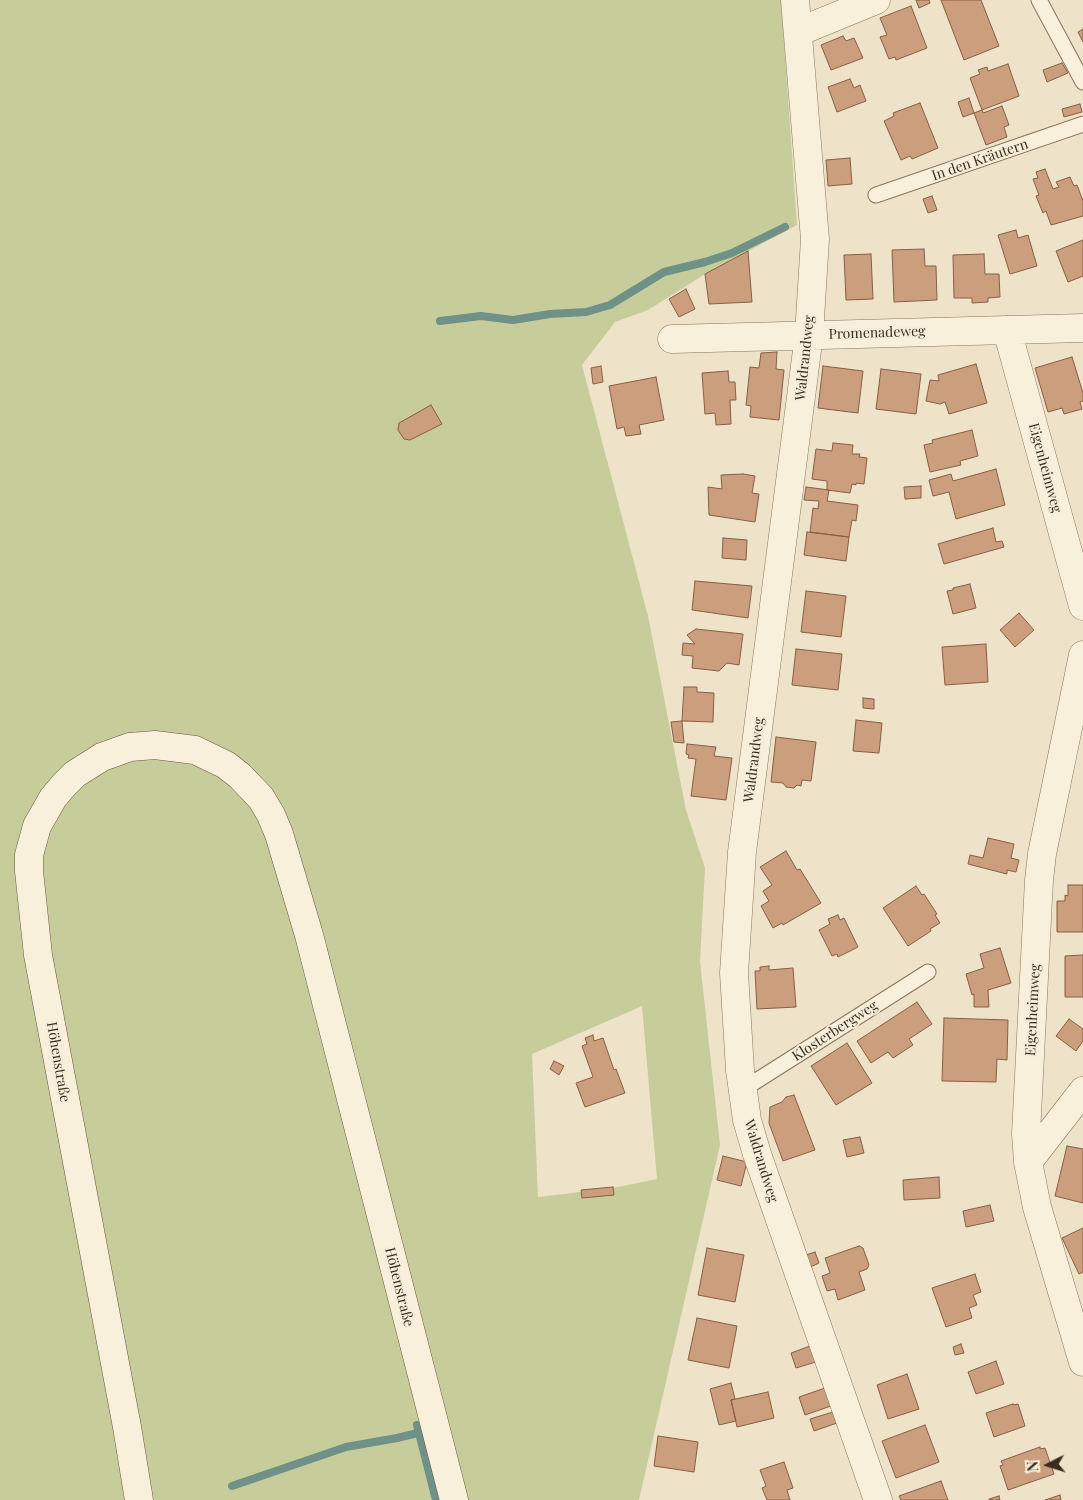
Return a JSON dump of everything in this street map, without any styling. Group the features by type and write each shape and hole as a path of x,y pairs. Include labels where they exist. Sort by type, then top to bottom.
{"street":[{"name":"Waldrandweg","path":"795,0 815,239 809,335 742,852 734,973 742,1090 747,1120 757,1154 878,1500"},
{"path":"798,32 876,0"},
{"name":"Promenadeweg","path":"672,339 1083,328"},
{"name":"Eigenheimweg","path":"1007,330 1083,606"},
{"name":"Eigenheimweg","path":"1083,655 1042,854 1026,1134 1028,1162 1037,1208 1075,1306 1083,1362"},
{"name":"Höhenstraße","path":"139,1500 127,1427 38,955 30,889 29,855 37,826 53,798 75,774 89,764 122,750 155,745 184,748 208,755 240,776 261,798 271,815 288,861 311,942 454,1500"},
{"path":"1028,1162 1083,1091"}],"lane":[{"path":"1039,0 1083,82"},
{"name":"In den Kräutern","path":"876,195 1083,124"},
{"name":"Klosterbergweg","path":"742,1090 928,972"}],"green space":[{"path":"0,0 781,0 797,225 705,274 648,310 615,322 582,365 648,616 686,810 705,868 700,961 720,1145 639,1500 0,1500","holes":["642,1006 657,1179 613,1188 581,1190 581,1192 538,1197 532,1054"]}],"building":[{"path":"916,0 929,0 930,3 919,8"},
{"path":"941,0 981,0 999,46 964,60"},
{"path":"911,6 927,48 896,60 895,57 889,59 880,37 887,35 880,18"},
{"path":"1083,29 1083,42 1078,32"},
{"path":"843,36 846,41 854,38 863,58 831,70 821,45"},
{"path":"1062,63 1068,73 1047,82 1043,70"},
{"path":"1008,64 1019,96 982,110 970,78 980,74 978,70 987,67 988,71"},
{"path":"850,79 854,88 860,85 866,101 837,112 828,87"},
{"path":"969,98 974,113 963,117 958,102"},
{"path":"920,103 938,148 912,159 910,156 901,160 884,121 894,116 893,113"},
{"path":"1080,104 1082,112 1064,117 1062,109"},
{"path":"1002,106 1009,125 1004,127 1007,137 986,145 974,113 982,110 983,113"},
{"path":"850,158 852,184 828,186 826,160"},
{"path":"1045,169 1053,189 1059,187 1056,182 1070,177 1074,186 1077,185 1083,201 1083,216 1051,225 1046,211 1043,213 1036,196 1039,195 1033,179 1038,178 1036,172"},
{"path":"932,196 937,210 928,213 923,199"},
{"path":"1016,230 1018,238 1028,235 1037,266 1010,274 998,235"},
{"path":"1083,240 1083,276 1068,282 1056,251"},
{"path":"924,249 925,266 936,266 937,300 894,302 892,250"},
{"path":"748,251 752,302 709,304 705,274"},
{"path":"871,254 873,299 846,300 844,255"},
{"path":"984,254 985,274 999,274 1000,297 988,298 988,302 972,303 972,298 954,298 953,255"},
{"path":"686,289 695,309 679,317 669,299"},
{"path":"777,352 776,369 784,370 779,420 750,417 751,406 746,405 750,367 759,368 761,353"},
{"path":"1072,357 1083,393 1083,401 1080,402 1082,409 1064,414 1062,408 1048,412 1035,368"},
{"path":"976,364 987,403 949,414 945,402 940,404 926,401 930,380 939,381 938,375"},
{"path":"601,366 603,382 593,384 591,368"},
{"path":"823,366 863,371 858,413 818,408"},
{"path":"881,369 921,374 916,414 876,409"},
{"path":"728,371 729,382 735,382 736,400 730,400 731,424 716,425 715,413 705,414 702,373"},
{"path":"656,377 664,420 639,425 641,434 626,436 624,427 617,429 609,386"},
{"path":"431,405 442,424 410,440 404,439 398,430 399,423"},
{"path":"972,430 978,456 960,461 961,465 930,472 924,445 933,443 932,440"},
{"path":"833,443 853,445 852,454 860,454 859,457 867,458 864,484 852,484 850,493 827,490 827,481 812,479 816,449 832,451"},
{"path":"996,469 1005,505 956,519 949,492 933,496 929,480 951,474 953,481"},
{"path":"743,474 755,476 752,493 759,494 755,522 709,515 708,487 722,489 721,475"},
{"path":"921,486 921,498 905,499 904,487"},
{"path":"806,487 829,490 827,501 858,505 856,521 852,520 849,537 810,532 813,508 818,509 819,501 804,500"},
{"path":"993,528 996,542 1002,541 1004,547 944,564 938,544"},
{"path":"807,532 849,537 846,561 804,555"},
{"path":"723,538 747,540 746,560 722,558"},
{"path":"695,581 752,586 748,618 692,610"},
{"path":"970,584 976,608 953,614 947,591"},
{"path":"806,591 846,596 841,637 801,632"},
{"path":"1019,613 1034,630 1015,647 1000,630"},
{"path":"696,629 743,634 739,665 727,663 719,671 692,668 693,656 682,655 683,643 695,644 687,635"},
{"path":"986,644 988,682 945,685 942,647"},
{"path":"796,649 842,654 838,690 792,685"},
{"path":"684,687 697,687 697,692 714,693 713,722 682,721"},
{"path":"863,698 874,699 874,709 863,708"},
{"path":"856,720 882,723 879,753 853,751"},
{"path":"682,721 684,743 674,742 671,722"},
{"path":"776,737 816,742 811,781 802,780 801,786 797,785 794,788 786,787 783,783 771,782"},
{"path":"687,744 716,747 714,756 732,758 726,800 691,796 696,759 688,758 689,755 686,754"},
{"path":"988,838 1014,844 1011,858 1019,860 1016,872 1007,870 1007,874 968,864 970,855 983,858"},
{"path":"786,851 797,870 800,869 821,903 783,925 782,923 773,928 761,906 769,901 763,891 772,885 760,867"},
{"path":"1068,885 1083,885 1083,932 1057,932 1057,901 1065,901 1065,895 1068,896"},
{"path":"916,886 922,895 924,894 937,914 935,915 940,923 908,946 883,908"},
{"path":"838,915 840,920 844,918 858,947 838,957 837,954 832,956 819,930 830,924 828,919"},
{"path":"1000,948 1011,983 988,990 989,1007 974,1007 974,994 972,995 966,974 984,968 980,954"},
{"path":"1083,955 1083,997 1065,997 1065,956"},
{"path":"769,966 769,970 793,968 796,1007 757,1009 755,971 760,971 760,967"},
{"path":"917,1002 932,1024 909,1039 913,1045 893,1058 888,1052 871,1063 857,1041"},
{"path":"944,1018 1008,1020 1007,1060 997,1059 996,1082 942,1081"},
{"path":"1069,1019 1083,1029 1083,1041 1076,1051 1056,1036"},
{"path":"593,1035 594,1041 603,1038 614,1070 616,1069 625,1093 585,1107 576,1083 593,1077 582,1046 587,1044 585,1038"},
{"path":"847,1043 872,1083 836,1105 811,1066"},
{"path":"554,1061 564,1066 559,1075 550,1069"},
{"path":"794,1095 815,1150 783,1161 769,1123 770,1107 782,1102 786,1097"},
{"path":"860,1137 864,1153 847,1157 843,1140"},
{"path":"1067,1146 1083,1149 1083,1203 1055,1196"},
{"path":"723,1156 747,1162 741,1186 717,1180"},
{"path":"939,1177 940,1198 904,1200 903,1180"},
{"path":"613,1187 614,1195 582,1198 581,1190"},
{"path":"990,1205 994,1221 966,1227 963,1211"},
{"path":"1083,1228 1083,1272 1079,1274 1062,1238"},
{"path":"859,1246 863,1248 869,1265 867,1269 859,1272 865,1290 838,1300 835,1289 827,1291 822,1276 830,1273 825,1258"},
{"path":"707,1248 744,1255 735,1302 698,1295"},
{"path":"815,1252 819,1263 808,1268 803,1256"},
{"path":"975,1274 981,1292 973,1295 977,1305 969,1308 972,1318 946,1327 932,1288"},
{"path":"697,1318 737,1326 729,1368 688,1360"},
{"path":"961,1344 964,1353 955,1355 953,1347"},
{"path":"810,1346 816,1362 796,1368 791,1353"},
{"path":"996,1361 1004,1384 976,1394 968,1372"},
{"path":"907,1374 919,1409 888,1419 877,1385"},
{"path":"731,1383 735,1399 731,1400 736,1421 719,1425 710,1389"},
{"path":"825,1388 831,1406 805,1415 799,1397"},
{"path":"768,1392 774,1418 737,1427 731,1400"},
{"path":"1018,1404 1025,1426 994,1437 986,1413"},
{"path":"833,1412 837,1423 814,1431 810,1419"},
{"path":"925,1425 939,1462 896,1478 882,1441"},
{"path":"658,1436 698,1442 694,1472 654,1466"},
{"path":"1040,1447 1040,1449 1045,1448 1054,1474 1008,1490 1000,1466 1003,1465 1001,1461"},
{"path":"784,1462 793,1488 787,1490 790,1500 767,1500 762,1488 766,1486 760,1470"},
{"path":"941,1481 948,1500 901,1500 899,1496"},
{"path":"1060,1495 1061,1500 1045,1500"},
{"path":"999,1496 1000,1500 989,1500 989,1499"}],"waterway":[{"path":"440,321 481,316 513,320 550,314 586,312 610,305 664,272 732,253 785,227"},
{"path":"417,1425 436,1500"},
{"path":"232,1486 346,1447 418,1433"}]}
